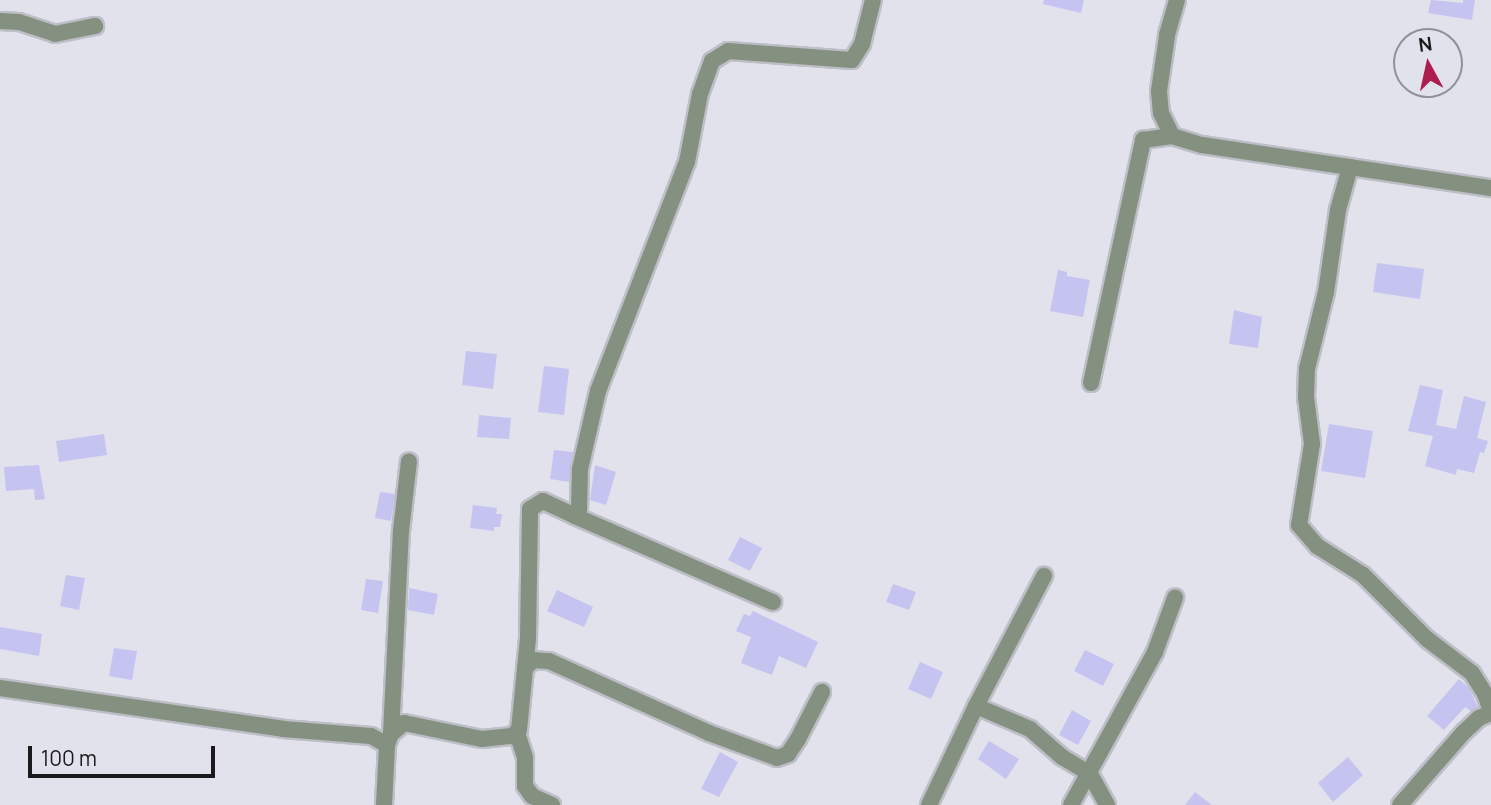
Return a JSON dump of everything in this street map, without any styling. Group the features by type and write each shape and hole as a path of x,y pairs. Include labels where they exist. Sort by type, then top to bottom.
{"street":[{"path":"575,516 579,510 582,458 598,391 687,162 700,94 712,61 728,51 852,60 862,44 873,0"},
{"path":"1172,136 1161,113 1159,91 1167,36 1177,0"},
{"path":"0,21 19,22 55,34 95,26"},
{"path":"1091,383 1137,158 1143,140 1172,136 1202,145 1491,188"},
{"path":"1350,167 1338,210 1326,292 1307,369 1305,387 1312,443 1299,525 1317,546 1363,575 1427,639 1472,673 1485,694 1491,712 1479,718 1464,732 1399,805"},
{"path":"384,805 401,531 409,461"},
{"path":"512,736 519,730 522,716 530,509 543,501 772,602"},
{"path":"929,805 976,706 1044,576"},
{"path":"1071,805 1155,652 1175,597"},
{"path":"525,668 533,660 549,660 709,733 777,758 788,754 793,747 822,692"},
{"path":"0,688 283,729 371,736 389,740"},
{"path":"976,706 1030,729 1062,757 1090,774 1107,805"},
{"path":"389,740 404,723 429,726 467,738 512,736 519,739 525,758 525,786 532,796 552,805"}],"building":[{"path":"1044,0 1084,0 1081,13 1043,4"},
{"path":"1431,0 1463,3 1463,0 1475,0 1472,20 1428,13"},
{"path":"1377,263 1424,269 1420,299 1373,292"},
{"path":"1058,270 1067,272 1067,276 1090,280 1083,317 1050,311"},
{"path":"1234,310 1262,317 1258,348 1229,344"},
{"path":"466,351 497,354 493,389 462,385"},
{"path":"544,366 569,369 564,415 538,412"},
{"path":"1420,385 1443,390 1436,425 1456,429 1464,396 1486,402 1477,438 1488,441 1484,453 1480,452 1474,473 1457,469 1456,475 1425,466 1433,436 1408,431"},
{"path":"479,415 511,418 509,439 477,437"},
{"path":"1329,424 1373,431 1365,478 1321,471"},
{"path":"104,434 107,455 59,462 56,441"},
{"path":"554,450 573,452 569,482 550,479"},
{"path":"39,465 45,499 35,500 34,489 6,491 4,467"},
{"path":"595,465 616,472 606,505 590,500"},
{"path":"380,492 395,494 391,521 375,518"},
{"path":"473,505 497,508 496,514 502,514 500,527 494,527 494,531 470,528"},
{"path":"740,537 762,548 750,571 728,560"},
{"path":"66,575 85,578 79,610 60,606"},
{"path":"366,579 383,581 378,613 361,610"},
{"path":"893,584 916,592 909,610 886,602"},
{"path":"409,588 438,594 434,615 408,610"},
{"path":"557,590 593,607 584,627 547,611"},
{"path":"753,611 818,642 806,668 779,656 772,675 741,663 751,637 736,631 744,614 750,616"},
{"path":"0,627 42,634 39,656 0,649"},
{"path":"114,648 137,651 132,680 109,676"},
{"path":"1085,650 1114,664 1103,686 1074,671"},
{"path":"920,662 943,672 931,699 908,689"},
{"path":"1459,679 1469,688 1478,707 1471,711 1465,707 1444,730 1427,716"},
{"path":"1072,710 1091,721 1078,745 1059,735"},
{"path":"989,741 1019,759 1006,779 978,759"},
{"path":"720,752 738,762 719,797 701,789"},
{"path":"1348,757 1363,775 1333,802 1318,783"},
{"path":"1195,792 1212,805 1185,805"}]}
